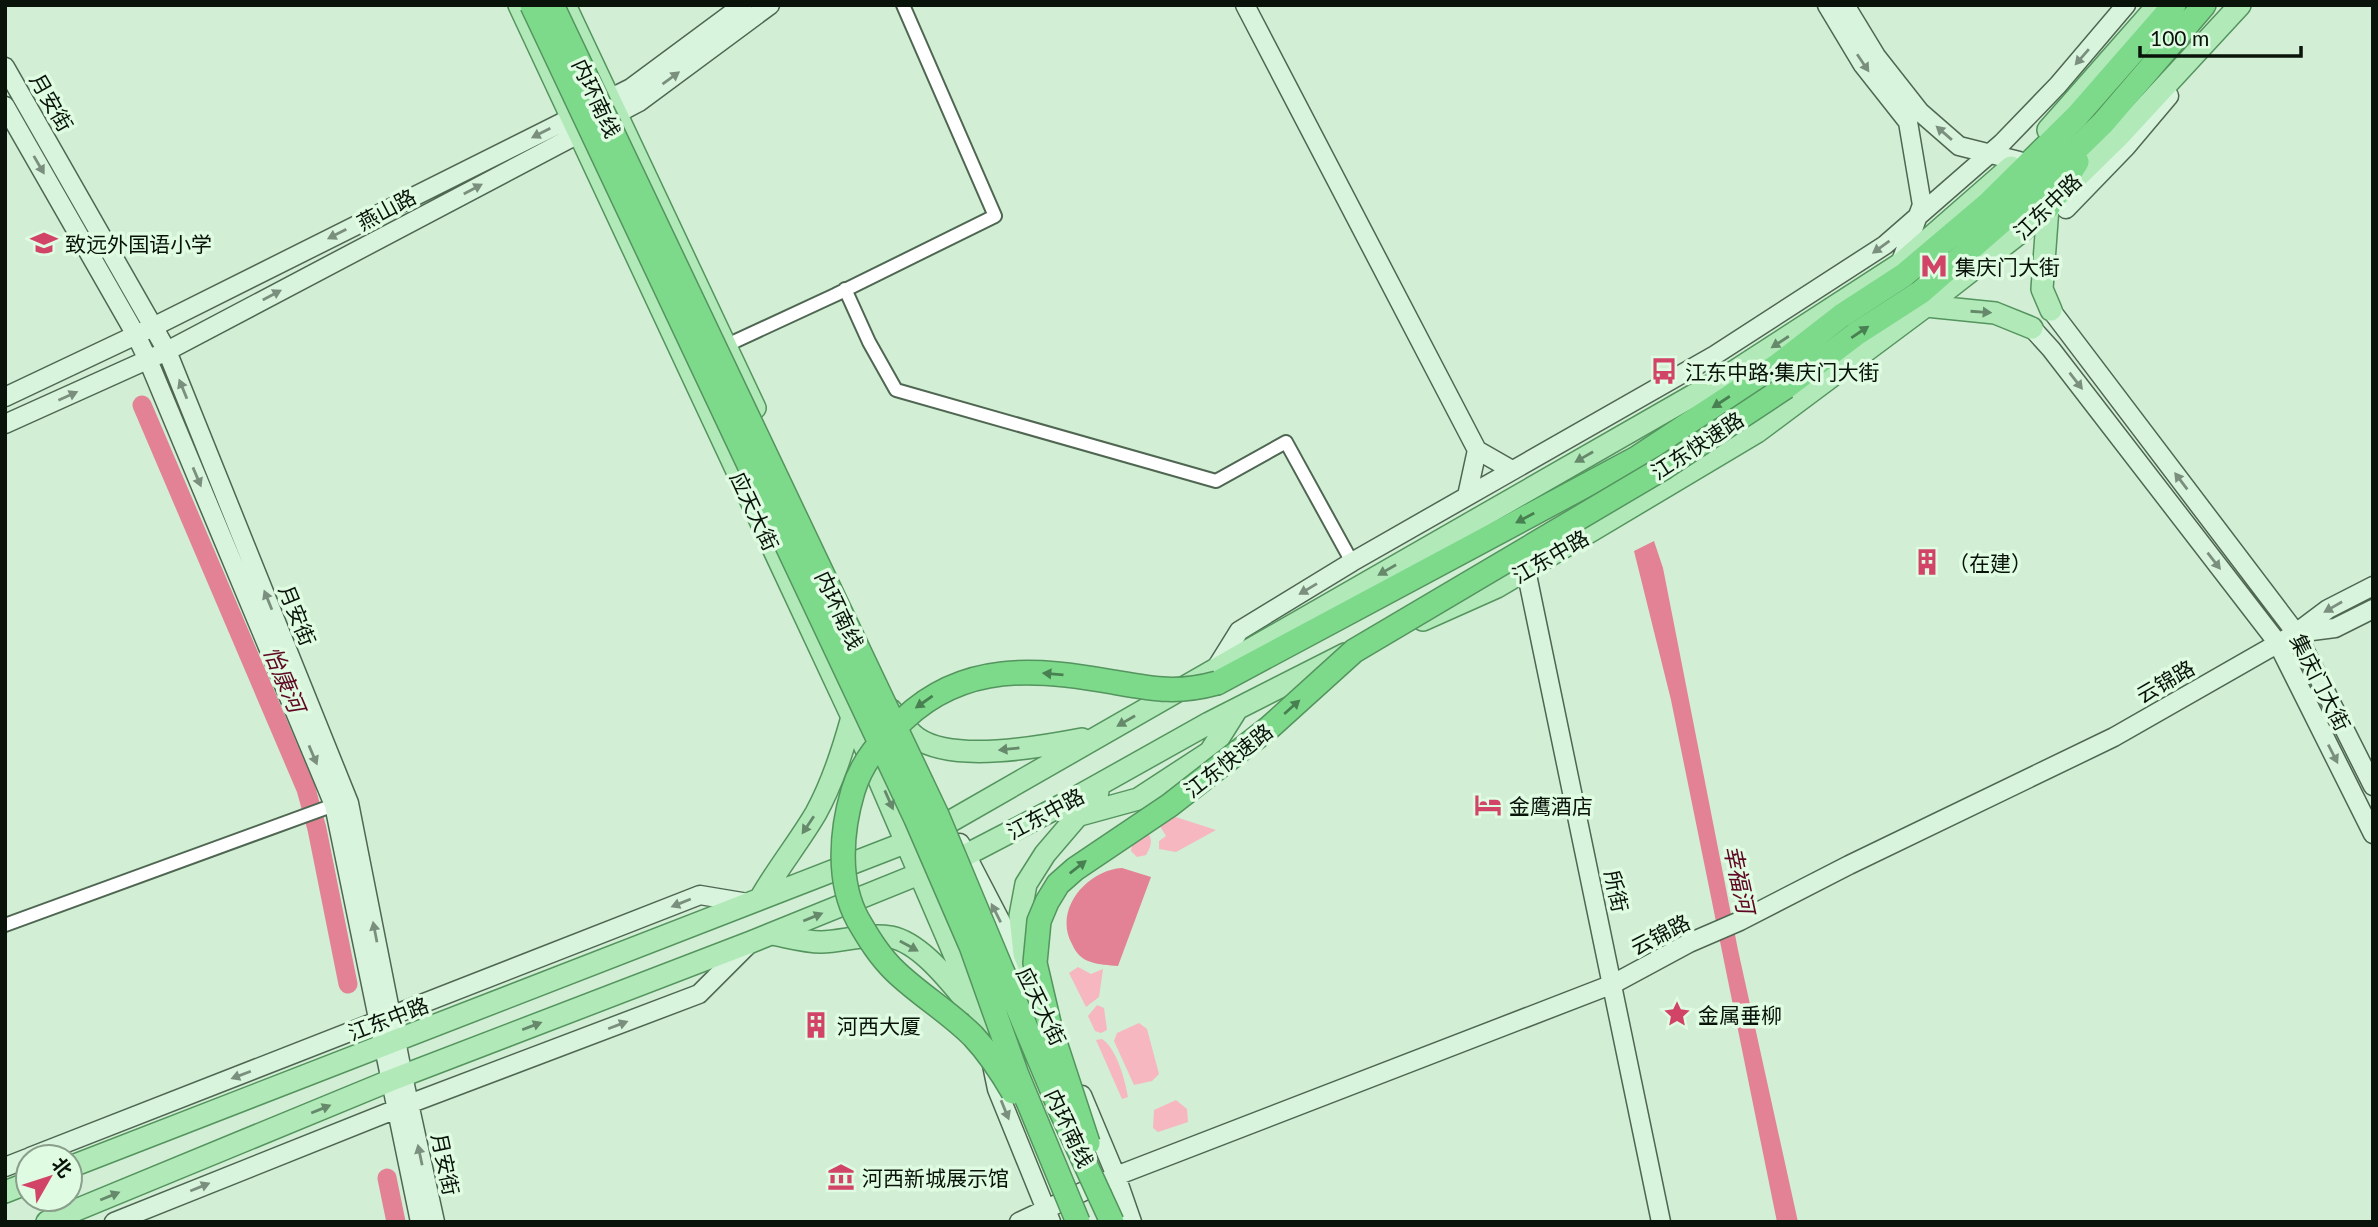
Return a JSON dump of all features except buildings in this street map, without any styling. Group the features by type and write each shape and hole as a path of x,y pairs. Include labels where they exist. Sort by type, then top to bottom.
{"highway":[{"name":"内环南线","path":"532,5 916,819 971,946 1017,1075 1075,1188 1078,1222"},
{"name":"内环南线","path":"552,5 937,815 1105,1217"},
{"name":"江东快速路","path":"1075,1188 1005,1077 973,1037 895,971 873,946 856,916 845,879 843,846 846,815 857,779 872,751 921,703 964,680 985,675 1024,672 1111,681 1151,690 1192,690 1635,459 1778,365 1841,316 1904,275 1989,202 2087,105 2174,5"},
{"name":"江东快速路","path":"1105,1217 1077,1104 1050,1027 1035,963 1039,921 1058,884 1084,862 1142,825 1270,727 1354,650 1665,467 1786,387 1856,334 1921,292 2009,215 2103,123 2204,5"},
{"path":"2019,161 2087,105"},
{"path":"2057,208 2103,123"}],"main road":[{"name":"应天大街","path":"519,5 852,717 922,874 983,1021 1030,1078 1075,1188 1105,1217"},
{"name":"应天大街","path":"565,5 727,345 889,708 927,806 942,826 957,859 1088,1222"},
{"name":"江东中路","path":"84,1162 907,842 942,826 1101,735 1217,676 1727,376 1900,264 2019,161 2076,101 2158,5"},
{"name":"江东中路","path":"47,1222 396,1078 761,938 957,859 1328,662 1497,587 1757,432 2021,232 2057,208 2118,137 2240,5"},
{"path":"2051,310 2042,289 2042,267 2057,208"},
{"path":"1926,306 1995,313 2032,328"},
{"path":"889,708 918,738 945,748 977,752 1051,745 1101,735"},
{"path":"1076,816 1138,799 1210,752 1237,708"},
{"path":"754,901 815,814 841,758 852,717"},
{"path":"1052,1021 1024,954 1020,916 1026,884 1045,854 1112,778"},
{"path":"761,938 819,942 893,937 918,951 944,972 983,1021"}],"street":[{"name":"燕山路","path":"5,397 614,105 631,88 743,5"},
{"name":"燕山路","path":"614,105 639,102 770,5"},
{"path":"727,345 995,216 903,5"},
{"path":"1245,5 1477,450 1512,470"},
{"path":"1827,5 1863,65 1914,117 1959,146 2019,161"},
{"path":"1845,5 1914,117 1922,205 1900,264"},
{"name":"江东中路","path":"1217,676 1238,631 1352,562 1715,355 1885,245 1990,154 2058,85 2126,5"},
{"name":"江东中路","path":"2057,208 2126,146 2247,5"},
{"name":"月安街","path":"5,67 167,351 349,803 396,1078 435,1222"},
{"path":"5,106 148,360 333,805 385,1019"},
{"name":"燕山路","path":"5,424 167,351 575,125"},
{"path":"845,289 869,342 896,390 1216,481 1286,442 1352,562"},
{"name":"集庆门大街","path":"2051,310 2296,633 2373,786"},
{"name":"集庆门大街","path":"2032,328 2277,642 2373,834"},
{"path":"1467,496 1477,450"},
{"name":"所街","path":"1526,570 1661,1222"},
{"name":"云锦路","path":"1019,1222 1048,1215 1075,1188 1116,1176 1613,984 1689,943 1740,921 1849,865 2114,737 2296,633 2328,609 2373,586"},
{"name":"云锦路","path":"2296,633 2335,628 2373,609"},
{"path":"5,925 333,805"},
{"name":"应天大街","path":"957,859 1052,1021 1116,1176 1132,1222"},
{"name":"江东中路","path":"65,1143 699,895 754,901"},
{"name":"江东中路","path":"114,1222 402,1107 699,994 761,938"},
{"name":"应天大街","path":"983,1021 997,1089 1048,1215"},
{"path":"402,1107 420,1222"}],"shaded area":[{"path":"1654,541 1663,568 1738,950 1798,1222 1777,1222 1671,700 1634,551"},
{"path":"1157,811 1216,830 1176,852 1159,849 1159,841 1166,836 1154,816"},
{"path":"1148,832 1151,841 1149,849 1146,855 1137,857 1131,851 1133,841"},
{"path":"1122,868 1151,877 1118,966 1087,961 1077,953 1067,931 1070,906 1086,884 1109,870"},
{"path":"1078,967 1091,974 1103,969 1099,997 1086,1007 1069,973"},
{"path":"1097,1005 1104,1008 1107,1030 1101,1033 1095,1031 1088,1016"},
{"path":"1139,1023 1147,1029 1159,1074 1152,1081 1134,1085 1114,1041 1117,1033"},
{"path":"1102,1039 1116,1057 1128,1097 1122,1099 1096,1040"},
{"path":"1176,1100 1187,1109 1188,1122 1158,1132 1153,1128 1154,1110"}],"waterway":[{"name":"怡康河","path":"142,405 306,789 317,829 348,984"},
{"name":"怡康河","path":"387,1178 396,1222"}],"place":[{"name":"致远外国语小学","path":"44,243"},
{"name":"集庆门大街","path":"1934,266"},
{"name":"江东中路·集庆门大街","path":"1664,371"},
{"name":"（在建）","path":"1927,562"},
{"name":"金鹰酒店","path":"1488,805"},
{"name":"金属垂柳","path":"1677,1014"},
{"name":"河西大厦","path":"816,1025"},
{"name":"河西新城展示馆","path":"841,1177"}],"water label":[{"name":"幸福河","path":"1740,879"}]}
